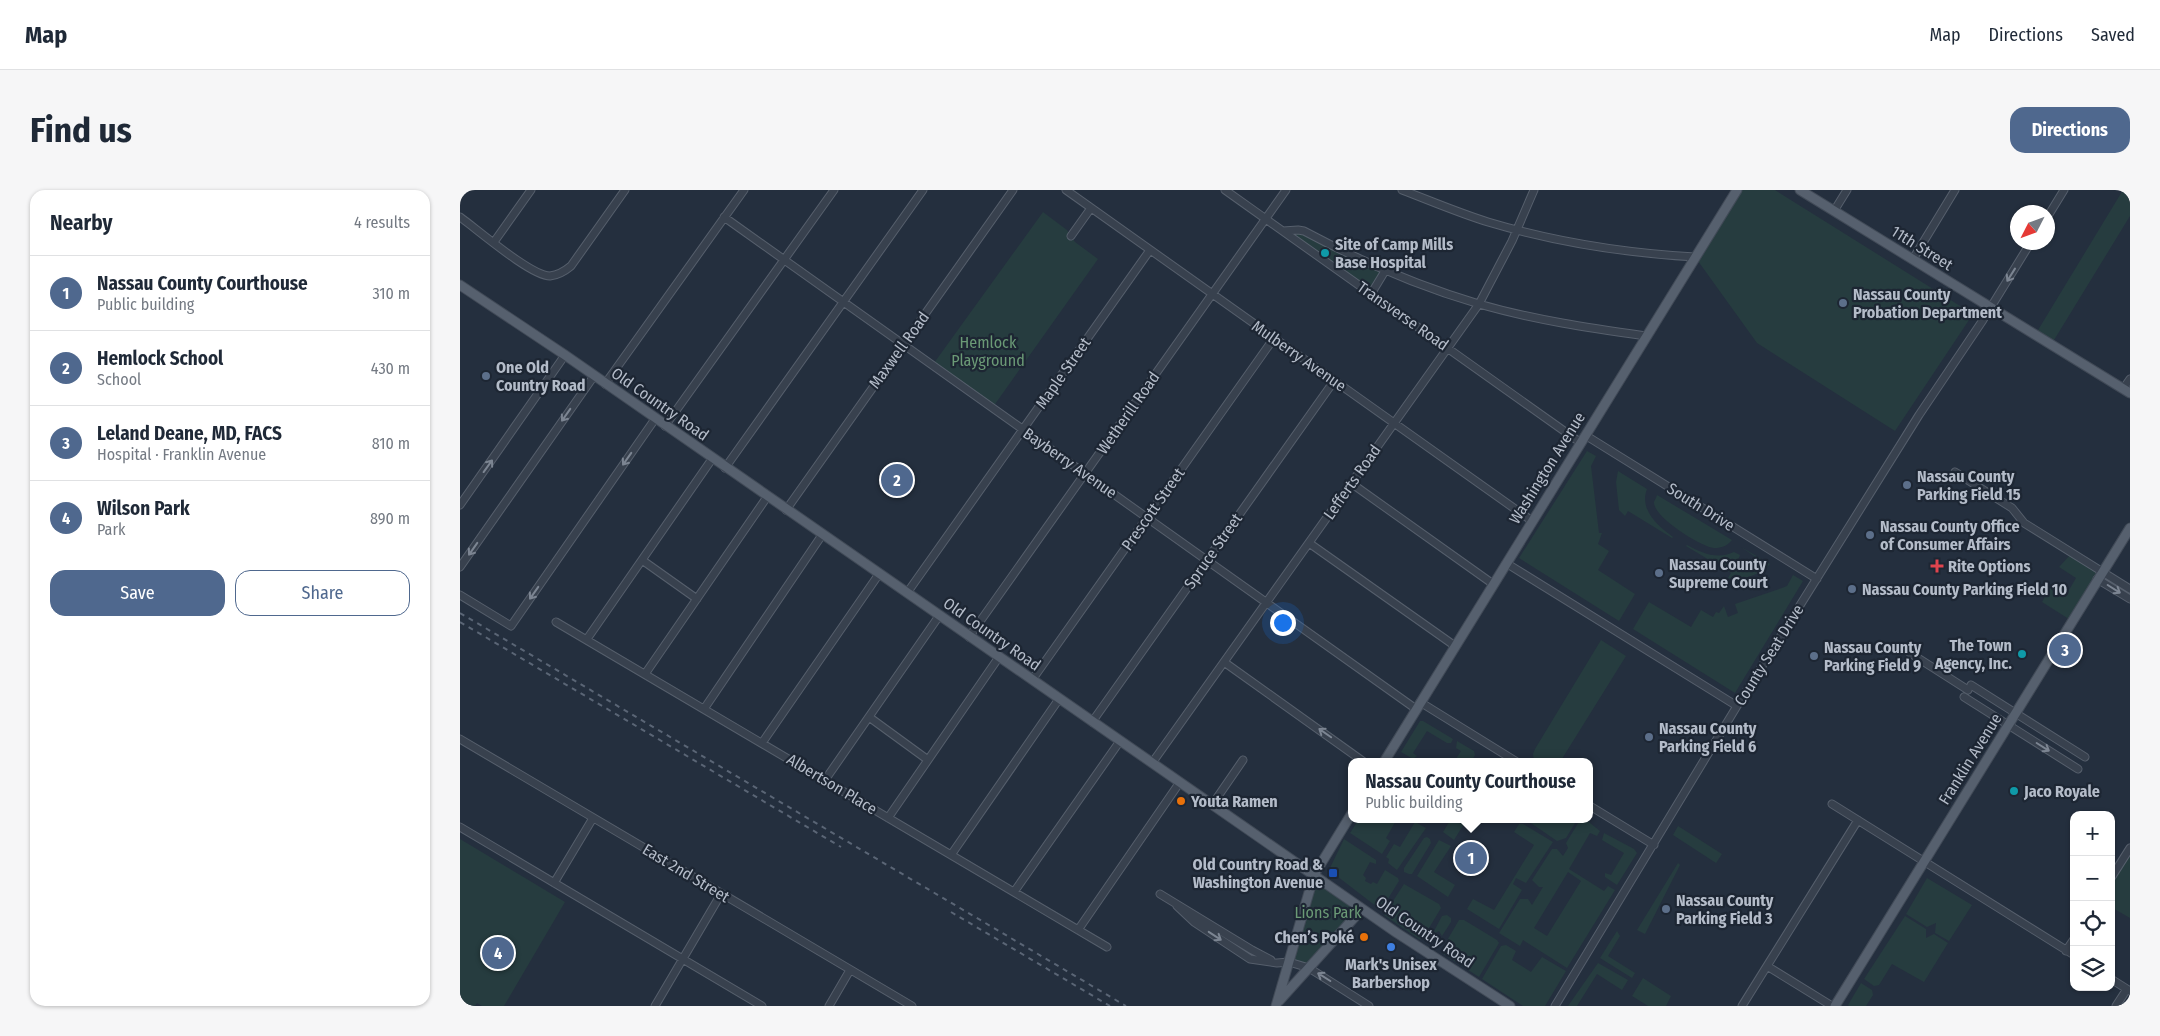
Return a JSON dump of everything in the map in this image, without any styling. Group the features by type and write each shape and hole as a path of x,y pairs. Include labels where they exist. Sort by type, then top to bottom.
{"main road":[{"name":"Washington Avenue","path":"1386,758 1737,190"},
{"name":"11th Street","path":"1800,190 2127,391"},
{"name":"Old Country Road","path":"460,285 565,355 712,459 1362,908 1494,1002 1510,1006"},
{"name":"Franklin Avenue","path":"1833,1006 2130,528"},
{"path":"1276,1005 1314,875 1348,820"},
{"path":"1276,1005 1362,908"}],"street":[{"path":"494,242 531,190"},
{"path":"460,217 538,272 550,276 558,274 571,266 625,190"},
{"path":"605,384 744,190"},
{"path":"665,426 834,190"},
{"path":"725,468 923,190"},
{"name":"Maxwell Road","path":"786,510 1013,190"},
{"name":"Mulberry Avenue","path":"1066,190 1532,521"},
{"name":"Transverse Road","path":"1225,190 1448,348 1583,439"},
{"name":"Wetherill Road","path":"969,637 1286,190"},
{"path":"1402,190 1456,211 1517,229 1609,249 1695,257"},
{"name":"Lefferts Road","path":"1152,763 1479,304 1517,229 1534,190"},
{"path":"1834,211 1847,190"},
{"path":"1912,260 1955,190"},
{"path":"2055,205 2064,190"},
{"path":"1071,236 1091,208"},
{"name":"Bayberry Avenue","path":"724,217 1207,560 1418,706 1510,758"},
{"path":"1283,231 1304,231 1349,255 1385,271 1479,304 1559,323 1646,336"},
{"name":"Maple Street","path":"907,593 1150,250"},
{"name":"County Seat Drive","path":"1555,1006 1737,706 1919,415 1991,308 2026,250"},
{"path":"1371,294 1385,271"},
{"name":"Prescott Street","path":"1032,680 1274,338"},
{"path":"460,506 565,355"},
{"path":"460,567 594,376"},
{"path":"2127,391 2130,379"},
{"name":"Spruce Street","path":"1092,722 1334,381"},
{"path":"460,595 511,626 655,419"},
{"name":"South Drive","path":"1583,439 1818,579"},
{"path":"587,639 712,459"},
{"path":"1955,472 2012,508 2024,523 2130,599"},
{"path":"1351,483 1493,584"},
{"path":"645,674 767,497"},
{"path":"704,709 822,535"},
{"path":"1309,543 1455,646"},
{"path":"642,560 698,599"},
{"path":"1506,563 1737,706"},
{"path":"762,743 878,574"},
{"path":"2100,576 2130,589"},
{"path":"825,780 939,616"},
{"name":"Albertson Place","path":"556,622 1107,947"},
{"path":"1910,653 2016,714 2085,757"},
{"path":"888,818 999,658"},
{"path":"1224,662 1358,758"},
{"path":"1964,697 2078,769"},
{"path":"951,855 1060,699"},
{"path":"869,717 928,760"},
{"name":"East 2nd Street","path":"460,739 912,1006"},
{"path":"1014,892 1120,741"},
{"path":"1212,805 1244,760"},
{"path":"1078,930 1180,782"},
{"path":"1832,804 2070,953"},
{"path":"1593,808 1654,845"},
{"path":"554,883 593,818"},
{"path":"1742,1006 1858,820"},
{"path":"460,827 762,1006"},
{"path":"2115,872 2130,848"},
{"path":"655,1006 721,894"},
{"path":"1160,894 1252,950 1277,963 1289,962 1309,968 1369,1006"},
{"path":"2066,951 2070,945"},
{"path":"1767,966 1833,1006"},
{"path":"829,1006 850,970"},
{"path":"2115,982 2128,990 2116,1006"}],"green space":[{"path":"1741,190 1775,190 1973,314 1895,431 1757,343 1698,261"},
{"path":"2123,190 2130,190 2130,216 2051,345 2035,335"},
{"name":"Hemlock Playground","path":"1043,212 1067,230 1075,242 1098,259 993,407 934,363"},
{"path":"1298,230 1385,271 1371,294 1283,231"},
{"path":"1587,451 1596,456 1591,466 1599,533 1602,533 1598,544 1609,551 1598,570 1635,594 1619,621 1519,558"},
{"path":"1618,471 1647,489 1646,504 1651,517 1672,538 1628,511 1625,516 1619,510 1616,482"},
{"path":"1657,495 1732,540 1724,546 1714,548 1689,537 1661,515 1654,502"},
{"path":"1687,545 1704,553 1716,555 1734,552 1740,555 1738,560 1750,568 1760,560 1741,547 1770,564 1762,571 1750,576 1738,579 1728,578 1731,573"},
{"path":"2072,553 2102,572 2072,621 2042,602 2050,588 2065,597 2076,578 2059,567"},
{"path":"1793,575 1803,581 1735,693 1633,629 1649,602 1691,627 1701,610 1713,617 1724,606 1728,617 1738,613 1735,604 1787,586"},
{"path":"1601,640 1626,656 1562,758 1534,758 1535,749"},
{"path":"1420,721 1453,739 1451,743 1447,743 1427,731 1413,753 1417,756 1411,758 1401,752"},
{"path":"1457,741 1474,751 1475,755 1473,758 1457,758 1461,751 1456,748"},
{"path":"1356,823 1395,823 1386,838 1390,841 1382,854 1350,833"},
{"path":"1414,823 1426,828 1397,870 1388,863 1389,859 1386,857 1394,844 1400,847"},
{"path":"1449,823 1465,823 1454,840 1443,832"},
{"path":"1531,823 1575,823 1566,838 1557,841"},
{"path":"1578,823 1590,823 1600,831 1597,836 1590,833 1569,869 1604,891 1608,886 1615,890 1567,968 1523,940 1520,946 1499,933 1520,899 1528,899 1532,905 1543,887 1539,887 1532,880 1552,849 1557,849 1563,856 1568,848 1566,843","holes":["1568,872 1581,881 1547,936 1534,928"]},
{"path":"1519,824 1523,824 1553,842 1526,883 1516,878 1513,884 1522,890 1499,929 1467,909 1473,899 1494,910 1534,845 1514,832"},
{"path":"1678,826 1722,854 1716,863 1673,835"},
{"path":"1604,833 1634,849 1637,853 1617,885 1605,877 1605,873 1611,875 1624,853 1602,840"},
{"path":"1427,837 1431,843 1412,874 1404,872 1404,868 1424,838"},
{"path":"460,839 565,902 504,1006 482,1006 477,1003 475,1006 460,1006"},
{"path":"1344,839 1376,860 1376,864 1370,862 1363,875 1366,878 1365,881 1377,884 1385,870 1398,878 1399,881 1381,910 1329,870"},
{"path":"1439,840 1451,846 1434,872 1455,885 1448,897 1417,876"},
{"path":"2130,853 2130,918 2115,909 2115,878"},
{"path":"1678,863 1680,865 1645,934 1637,930"},
{"name":"Lions Park","path":"1314,875 1362,909 1309,968 1289,962"},
{"path":"1927,878 1972,905 1949,941 1935,933 1936,923 1927,927 1906,914"},
{"path":"1404,884 1439,904 1441,908 1423,938 1419,939 1384,915"},
{"path":"1447,915 1451,918 1451,922 1442,936 1439,931 1435,933 1434,931 1442,916"},
{"path":"1905,916 1926,929 1926,938 1934,934 1948,943 1924,982 1892,964 1879,985 1874,986 1864,979"},
{"path":"1459,920 1464,920 1499,943 1479,977 1442,953 1442,949"},
{"path":"1617,931 1620,936 1608,956 1635,973 1632,978 1600,958"},
{"path":"1506,945 1516,951 1512,960 1531,972 1542,957 1566,971 1545,1006 1523,1006 1482,979 1501,946"},
{"path":"1598,963 1628,980 1622,990 1597,974 1577,1006 1568,1006"},
{"path":"1643,978 1671,996 1666,1006 1648,1006 1632,996"},
{"path":"1861,983 1872,990 1873,995 1866,1006 1849,1006 1848,1005"}],"railway":[{"path":"460,613 1126,1006"},
{"path":"460,622 841,847"},
{"path":"951,912 1110,1006"}],"place":[{"name":"Site of Camp Mills Base Hospital","path":"1325,253"},
{"name":"Nassau County Probation Department","path":"1843,303"},
{"name":"One Old Country Road","path":"486,376"},
{"name":"Hemlock School","path":"897,480"},
{"name":"Nassau County Parking Field 15","path":"1907,485"},
{"name":"Nassau County Office of Consumer Affairs","path":"1870,535"},
{"name":"Rite Options","path":"1937,566"},
{"name":"Nassau County Supreme Court","path":"1659,573"},
{"name":"Nassau County Parking Field 10","path":"1852,589"},
{"name":"Leland Deane, MD, FACS","path":"2065,650"},
{"name":"The Town Agency, Inc.","path":"2022,654"},
{"name":"Nassau County Parking Field 9","path":"1814,656"},
{"name":"Nassau County Parking Field 6","path":"1649,737"},
{"name":"Jaco Royale","path":"2014,791"},
{"name":"Youta Ramen","path":"1181,801"},
{"name":"Nassau County Courthouse","path":"1471,858"},
{"name":"Old Country Road & Washington Avenue","path":"1333,873"},
{"name":"Nassau County Parking Field 3","path":"1666,909"},
{"name":"Chen’s Poké","path":"1364,937"},
{"name":"Mark's Unisex Barbershop","path":"1391,947"},
{"name":"Wilson Park","path":"498,953"}]}
